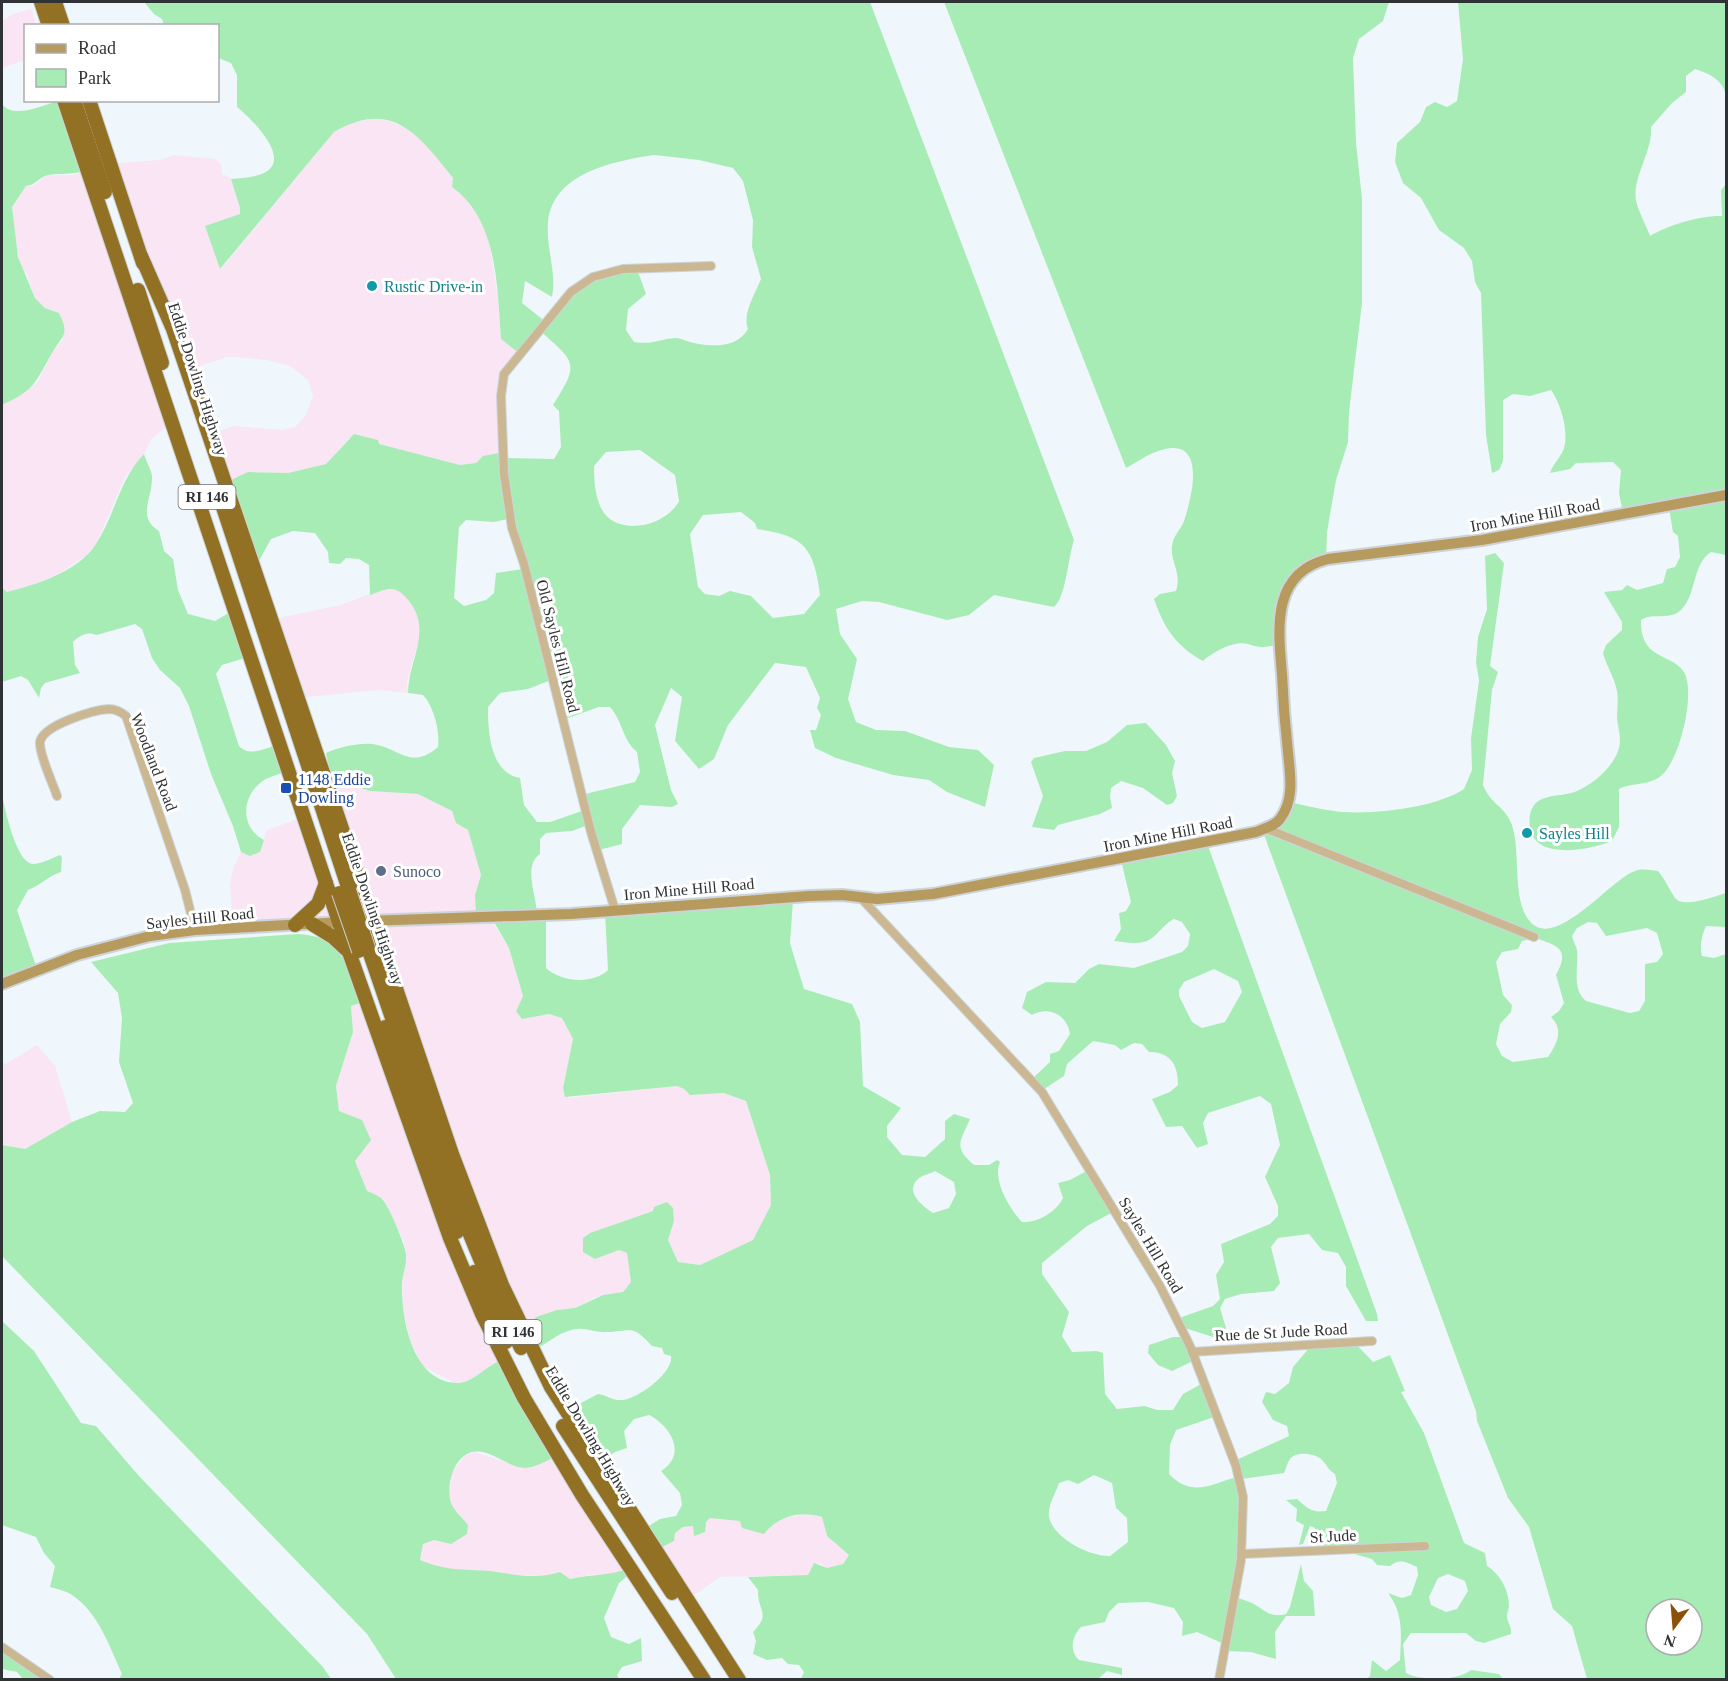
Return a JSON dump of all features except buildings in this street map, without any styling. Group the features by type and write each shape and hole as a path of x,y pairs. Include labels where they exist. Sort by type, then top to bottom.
{"highway":[{"path":"41,2 44,24"},
{"path":"41,2 49,24"},
{"path":"55,2 62,24"},
{"path":"65,102 339,922 359,950 434,1197 493,1337 528,1405 582,1495 704,1680"},
{"name":"Eddie Dowling Highway","path":"76,102 344,891"},
{"name":"Eddie Dowling Highway","path":"89,102 141,256 344,891 359,950 452,1217 508,1348 574,1466 716,1680"},
{"path":"141,256 173,329 464,1187 523,1332 573,1424 739,1680"},
{"path":"295,925 318,904 326,883"},
{"path":"312,924 359,950"},
{"name":"Eddie Dowling Highway","path":"359,950 456,1199 517,1341 545,1394 588,1465 731,1680"}],"street":[{"name":"Old Sayles Hill Road","path":"615,910 591,832 524,564 512,528 502,452 501,384 510,365 571,292 593,277 623,269 711,266"},
{"name":"Iron Mine Hill Road","path":"372,921 615,910 791,897 842,896 877,899 933,894 1237,837 1279,821 1290,796 1280,616 1288,587 1307,568 1328,559 1482,540 1726,495"},
{"name":"Woodland Road","path":"57,796 40,745 42,735 52,726 97,711 111,708 121,711 126,716 178,868 195,930"},
{"path":"1265,828 1534,937"},
{"name":"Sayles Hill Road","path":"861,898 1042,1092 1160,1286 1192,1352 1240,1483 1244,1511 1242,1554 1219,1680"},
{"name":"Sayles Hill Road","path":"2,984 76,955 150,936 195,930 372,921"},
{"name":"Rue de St Jude Road","path":"1192,1352 1372,1341"},
{"name":"St Jude","path":"1242,1554 1425,1546"},
{"path":"2,1647 50,1680"}],"shaded area":[{"path":"31,9 36,24 24,24 24,60 2,68 2,21 13,14"},
{"path":"380,118 410,129 422,139 453,178 452,187 468,199 488,233 498,299 501,339 520,354 502,388 504,452 476,463 460,465 349,438 326,464 288,473 248,472 230,481 211,434 234,426 282,430 295,427 306,415 313,396 308,380 290,366 247,358 228,357 184,371 140,249 118,163 160,160 173,155 215,159 221,164 222,174 231,178 240,214 206,229 221,269 334,132 351,122"},
{"path":"84,171 168,426 151,439 144,454 125,477 96,545 84,557 60,573 28,587 7,592 2,588 2,405 37,383 53,351 63,340 59,313 45,308 35,298 27,274 21,266 14,236 12,207 26,186 33,186 47,175 72,175"},
{"path":"391,586 402,592 417,610 421,633 407,682 408,693 379,690 306,697 278,618 341,605"},
{"path":"348,784 370,791 418,794 452,811 456,822 468,830 481,875 475,895 509,948 523,996 516,1010 522,1018 549,1014 562,1018 573,1040 563,1087 569,1098 677,1086 690,1095 724,1093 746,1101 770,1175 771,1206 753,1240 700,1265 678,1262 668,1240 674,1221 653,1211 591,1233 595,1259 619,1250 627,1253 631,1282 623,1292 595,1297 575,1308 557,1310 524,1333 493,1264 334,791"},
{"path":"301,818 338,920 233,926 230,885 233,869 241,852 250,856 260,852 267,830"},
{"path":"363,1002 500,1361 467,1381 455,1383 422,1366 410,1340 403,1307 402,1281 407,1257 403,1239 383,1199 367,1191 355,1160 362,1120 339,1111 336,1086 353,1032 351,1006"},
{"path":"37,1045 55,1066 72,1122 25,1149 2,1145 2,1062 6,1064"},
{"path":"474,1452 524,1468 556,1456 632,1567 618,1574 590,1575 570,1579 560,1572 548,1576 508,1575 438,1568 420,1561 423,1544 434,1540 451,1544 468,1525 452,1506 449,1493 452,1472 465,1456"},
{"path":"808,1513 822,1517 827,1536 849,1555 843,1564 827,1568 819,1563 808,1575 720,1577 690,1598 653,1552 674,1541 675,1533 683,1527 693,1526 694,1535 710,1518 774,1521"}],"green space":[{"path":"144,2 870,2 1074,540 1061,595 1054,607 994,595 969,615 947,620 879,602 862,601 836,609 840,634 857,659 848,699 856,722 876,730 905,731 949,747 978,750 994,765 985,807 947,792 929,780 893,775 836,758 815,748 810,730 816,730 821,715 817,708 820,698 806,667 775,663 728,725 714,759 699,769 675,741 682,697 671,688 655,725 671,790 678,804 672,807 640,805 622,829 622,844 599,850 588,825 572,831 546,833 540,839 540,854 532,865 531,873 537,913 546,916 546,968 552,973 577,980 594,978 608,970 605,912 793,900 790,943 804,989 852,1004 860,1022 863,1086 901,1108 887,1126 887,1137 902,1155 925,1157 945,1139 945,1121 954,1114 970,1119 961,1139 963,1153 974,1165 989,1165 997,1160 1000,1162 998,1177 1003,1194 1022,1222 1040,1219 1051,1212 1063,1198 1058,1183 1070,1180 1090,1169 1113,1212 1087,1226 1042,1263 1042,1274 1069,1312 1062,1336 1072,1352 1097,1351 1103,1353 1105,1394 1117,1409 1145,1406 1157,1410 1173,1410 1183,1394 1203,1383 1217,1416 1176,1430 1170,1445 1169,1474 1186,1486 1194,1487 1202,1487 1237,1477 1234,1461 1289,1436 1287,1426 1273,1420 1262,1402 1266,1392 1275,1394 1289,1383 1293,1367 1310,1347 1355,1343 1373,1362 1390,1355 1405,1391 1401,1392 1424,1433 1464,1543 1485,1553 1487,1566 1496,1573 1505,1588 1509,1600 1507,1618 1511,1634 1484,1643 1476,1641 1466,1633 1411,1633 1403,1644 1406,1673 1412,1676 1439,1679 1366,1679 1370,1676 1372,1660 1386,1671 1400,1660 1399,1617 1388,1593 1402,1598 1411,1595 1418,1575 1417,1567 1403,1562 1390,1566 1377,1565 1372,1559 1311,1542 1315,1528 1310,1526 1303,1544 1299,1545 1304,1525 1296,1521 1297,1509 1286,1500 1297,1499 1310,1509 1326,1511 1337,1483 1335,1474 1322,1460 1310,1454 1293,1456 1284,1473 1242,1479 1235,1597 1272,1614 1286,1614 1290,1607 1301,1564 1304,1581 1313,1591 1315,1616 1286,1616 1275,1632 1276,1659 1251,1652 1225,1651 1224,1644 1197,1632 1182,1636 1183,1622 1174,1608 1148,1602 1118,1603 1109,1612 1105,1622 1081,1627 1074,1639 1073,1648 1079,1660 1122,1668 1122,1675 1107,1671 1097,1680 801,1679 804,1672 799,1665 788,1664 782,1658 767,1660 753,1654 756,1641 753,1632 759,1626 763,1616 758,1590 748,1577 808,1575 814,1563 827,1568 843,1564 849,1555 827,1536 822,1517 806,1514 790,1516 776,1523 764,1534 742,1528 740,1521 710,1518 706,1522 705,1532 694,1536 693,1526 683,1527 675,1533 674,1541 653,1552 639,1532 660,1519 676,1516 682,1505 680,1493 661,1471 669,1464 675,1449 670,1434 649,1415 634,1419 624,1431 627,1448 615,1452 597,1466 564,1412 598,1394 618,1400 636,1395 661,1377 667,1370 671,1356 664,1354 662,1348 652,1346 640,1334 631,1330 602,1332 572,1330 538,1348 524,1333 536,1317 557,1310 575,1308 603,1295 623,1292 631,1282 627,1253 619,1250 595,1259 583,1252 583,1238 590,1233 653,1211 654,1207 667,1202 673,1208 674,1221 668,1240 678,1262 700,1265 753,1240 771,1205 770,1175 746,1101 724,1093 690,1095 677,1086 565,1097 563,1088 573,1039 562,1018 549,1014 522,1019 516,1011 523,996 509,948 493,920 476,914 475,895 481,875 468,830 456,823 452,811 418,794 370,791 348,784 334,790 326,753 343,747 372,744 405,756 420,757 438,747 437,727 427,700 423,695 408,693 418,646 419,624 416,612 409,601 396,590 387,589 370,595 369,565 359,559 346,558 340,564 329,563 328,552 315,533 293,531 271,539 259,561 231,480 248,472 288,473 326,464 354,434 378,440 379,444 460,465 476,463 483,456 504,452 507,458 554,459 561,447 559,411 553,405 567,381 570,365 561,350 540,331 520,354 501,339 496,276 487,236 478,217 467,201 452,187 453,178 428,148 402,126 388,120 372,119 354,122 334,132 220,269 205,226 240,214 231,179 255,176 268,171 273,163 273,153 262,132 237,107 237,75 231,63 219,58 219,24 164,24 162,19 154,14","holes":["654,155 699,160 733,168 743,181 753,220 752,247 761,279 748,311 748,329 738,340 724,345 701,344 676,338 646,343 634,342 626,330 628,309 646,294 637,269 588,280 568,297 546,322 522,303 525,281 552,297 553,279 548,223 552,206 561,192 573,181 604,166","640,450 675,475 679,501 672,510 663,518 652,523 628,526 617,523 601,508 595,488 594,466 606,452","741,512 755,523 757,529 773,532 796,541 810,555 818,579 820,595 804,614 773,618 751,596 730,591 719,596 705,594 698,587 690,534 703,515","512,518 523,569 496,573 494,593 486,600 464,606 454,598 459,527 466,520 494,522","551,680 565,719 599,707 610,707 632,748 637,752 640,772 635,782 585,794 585,810 550,822 537,822 524,805 520,778 502,768 497,760 490,739 488,707 500,693 528,689","935,1171 954,1182 956,1194 949,1208 933,1213 916,1198 913,1189 918,1179","1094,1475 1112,1483 1116,1508 1127,1518 1128,1542 1110,1556 1081,1549 1061,1536 1050,1520 1049,1511 1059,1483 1068,1480 1078,1484","1448,1574 1465,1581 1468,1591 1457,1609 1446,1612 1431,1605 1429,1597 1438,1578"]},
{"path":"944,2 1389,2 1383,21 1359,39 1353,58 1356,143 1362,199 1362,303 1349,412 1348,442 1336,480 1327,532 1326,560 1288,588 1276,645 1261,647 1242,643 1230,645 1203,661 1178,642 1162,619 1154,599 1160,594 1176,591 1178,578 1172,546 1184,521 1191,496 1193,469 1190,459 1184,451 1174,448 1158,451 1126,468"},
{"path":"1458,2 1726,2 1726,95 1722,85 1706,73 1695,69 1686,76 1686,92 1672,103 1651,127 1649,145 1637,183 1636,200 1650,236 1685,222 1722,216 1721,190 1726,184 1726,555 1711,552 1705,557 1697,571 1690,596 1681,610 1672,615 1641,620 1646,643 1684,672 1688,695 1680,741 1669,767 1662,775 1652,781 1619,789 1619,827 1612,841 1577,849 1552,849 1541,845 1534,838 1530,827 1531,810 1538,801 1572,793 1591,783 1605,771 1615,757 1620,741 1617,695 1615,683 1603,653 1606,645 1622,630 1622,622 1604,592 1622,590 1627,585 1637,590 1663,583 1667,569 1675,567 1680,557 1678,536 1673,532 1669,508 1623,513 1619,493 1621,470 1613,462 1576,463 1570,469 1550,473 1565,444 1565,428 1561,411 1551,390 1530,396 1513,394 1503,400 1503,461 1499,470 1492,473 1486,435 1481,293 1475,282 1472,261 1464,248 1439,230 1421,198 1403,183 1395,162 1397,143 1420,122 1426,107 1435,102 1447,107 1457,101 1463,59"},
{"path":"61,102 84,171 45,176 32,185 26,186 12,207 18,257 35,298 45,308 59,313 65,331 33,385 2,405 2,104 13,111"},
{"path":"144,454 152,476 147,506 148,520 159,531 164,551 173,559 178,590 188,614 215,621 232,611 248,657 222,665 216,674 239,746 252,752 276,745 283,773 260,783 249,797 247,805 246,813 251,828 264,840 260,852 250,856 241,852 233,826 211,774 189,706 180,688 160,670 152,658 142,629 135,624 97,635 84,634 78,637 73,642 75,665 80,673 45,683 41,688 39,698 28,680 21,676 2,682 2,588 7,592 56,576 88,554 102,533 129,475"},
{"path":"1495,553 1504,563 1490,666 1498,672 1492,690 1483,785 1512,825 1515,836 1520,899 1528,919 1539,928 1552,928 1566,922 1582,912 1624,877 1640,870 1658,871 1676,899 1680,901 1700,900 1726,893 1726,927 1706,926 1701,948 1702,956 1714,958 1726,954 1726,1679 1587,1679 1572,1626 1553,1609 1529,1527 1508,1498 1477,1421 1476,1411 1263,832 1289,802 1334,811 1383,811 1420,806 1452,796 1464,789 1472,770 1471,738 1479,681 1476,662 1478,637 1487,609 1485,556","holes":["1588,922 1597,923 1606,936 1647,928 1657,933 1663,954 1657,962 1645,964 1645,1001 1639,1011 1630,1013 1586,1001 1581,996 1577,984 1577,950 1572,936 1577,928","1535,938 1556,946 1562,954 1556,975 1564,1003 1551,1017 1557,1027 1558,1037 1548,1057 1513,1062 1502,1056 1496,1044 1500,1024 1511,1012 1512,1005 1503,995 1496,962 1502,952 1518,949 1522,941"]},
{"path":"1146,723 1166,745 1175,761 1172,773 1177,796 1173,803 1167,805 1143,788 1121,781 1111,788 1112,808 1100,814 1058,825 1054,830 1032,827 1043,796 1031,762 1034,758 1065,751 1086,751 1107,742 1127,725"},
{"path":"2,794 12,834 21,855 33,864 60,855 62,857 61,872 28,890 17,910 36,966 2,981"},
{"path":"1207,843 1378,1321 1366,1321 1346,1286 1346,1267 1338,1253 1322,1250 1309,1234 1278,1238 1271,1247 1280,1283 1274,1291 1241,1294 1225,1299 1220,1308 1226,1328 1216,1338 1179,1326 1179,1318 1213,1306 1220,1299 1216,1275 1224,1262 1221,1244 1270,1224 1278,1216 1278,1206 1265,1177 1280,1145 1271,1104 1260,1096 1208,1113 1203,1123 1208,1144 1197,1148 1182,1126 1166,1127 1152,1099 1170,1092 1178,1085 1174,1065 1162,1054 1149,1052 1142,1044 1134,1043 1121,1050 1115,1045 1093,1041 1067,1064 1064,1076 1044,1089 1034,1077 1050,1062 1050,1054 1059,1051 1070,1034 1065,1021 1056,1014 1044,1011 1032,1015 1022,1008 1027,992 1046,982 1075,983 1089,969 1099,964 1134,968 1182,952 1188,946 1190,934 1182,922 1174,919 1155,936 1144,942 1114,941 1121,929 1119,913 1126,911 1131,902 1121,860","holes":["1214,969 1238,981 1242,992 1225,1022 1202,1028 1192,1022 1179,996 1179,990 1184,982"]},
{"path":"297,934 314,936 336,946 349,964 363,1002 351,1006 353,1032 336,1086 339,1111 362,1120 371,1140 355,1161 367,1191 380,1197 386,1204 405,1250 402,1282 404,1312 412,1344 419,1359 428,1371 441,1379 456,1383 468,1381 500,1361 556,1456 525,1468 512,1465 486,1453 472,1452 465,1455 452,1473 450,1496 452,1506 468,1525 467,1534 451,1544 434,1540 423,1544 420,1560 446,1568 525,1576 543,1576 560,1572 570,1579 617,1572 632,1567 634,1570 619,1583 604,1618 611,1637 629,1644 641,1638 642,1661 622,1667 617,1675 619,1679 396,1679 367,1634 2,1256 2,1145 25,1149 72,1122 100,1111 125,1112 133,1103 119,1062 122,1018 118,993 91,962 169,943"},
{"path":"2,1321 34,1351 81,1423 96,1426 139,1476 323,1667 331,1679 119,1679 122,1674 96,1620 72,1595 50,1587 55,1566 44,1553 36,1537 2,1525"},
{"path":"1173,1337 1183,1337 1193,1361 1172,1371 1158,1365 1148,1353 1149,1345"},
{"path":"2,1648 49,1679 23,1679 17,1672 2,1669"},
{"path":"1471,1670 1499,1674 1503,1679 1439,1679 1458,1676"}],"place":[{"name":"Rustic Drive-in","path":"372,286"},
{"name":"1148 Eddie Dowling","path":"286,788"},
{"name":"Sayles Hill","path":"1527,833"},
{"name":"Sunoco","path":"381,871"}]}
